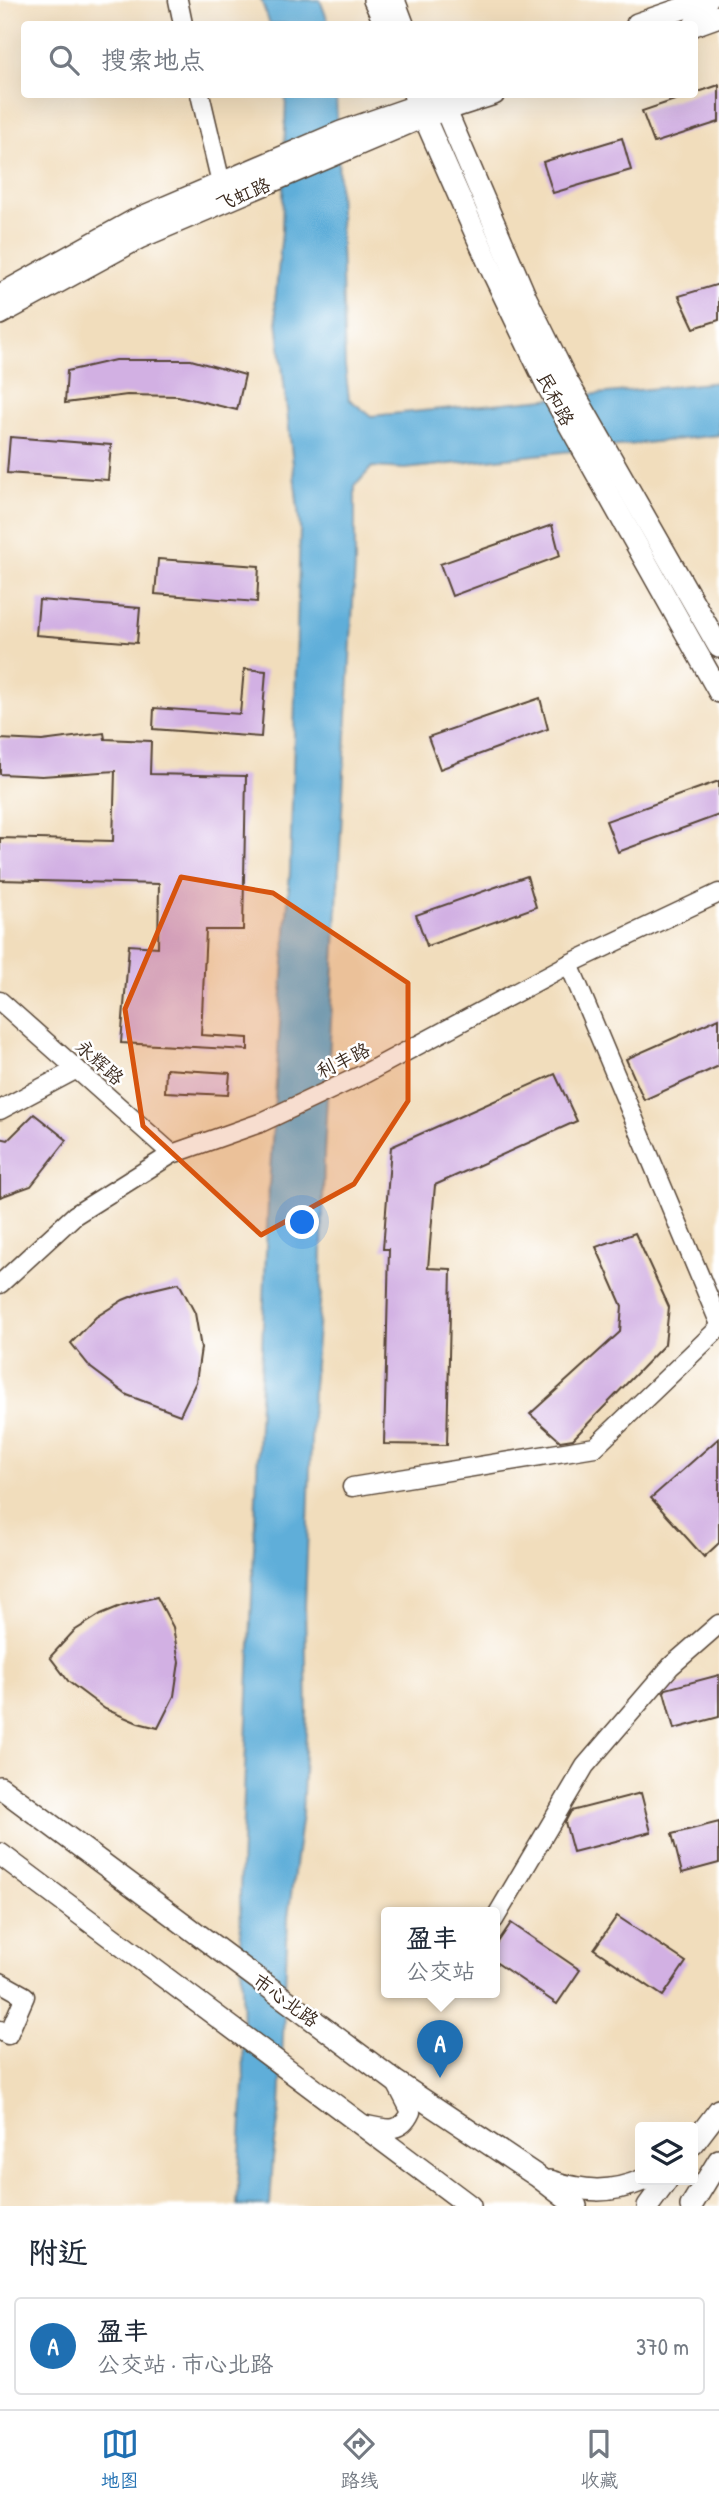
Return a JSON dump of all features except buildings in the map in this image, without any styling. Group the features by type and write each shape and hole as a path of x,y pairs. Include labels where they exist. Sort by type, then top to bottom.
{"main road":[{"path":"374,0 383,21"},
{"path":"394,0 402,21"},
{"path":"646,21 707,0"},
{"path":"698,24 719,16"},
{"name":"飞虹路","path":"0,314 139,238 276,169 428,102 461,98"},
{"name":"民和路","path":"428,102 567,381 719,647"},
{"name":"民和路","path":"428,102 493,273 547,385 719,692"},
{"name":"飞虹路","path":"0,295 135,220 220,183 276,169"},
{"name":"市心北路","path":"0,1787 395,2081 537,2176 576,2206"},
{"path":"0,1854 467,2204"},
{"path":"698,2137 719,2110"},
{"path":"691,2206 714,2168"},
{"path":"705,2206 714,2168"},
{"path":"537,2176 573,2188 605,2191 635,2182"},
{"path":"648,2206 663,2185"}],"street":[{"path":"178,0 183,21"},
{"path":"201,98 220,183"},
{"name":"利丰路","path":"0,1284 75,1215 172,1154 260,1123 366,1073 569,964 719,893"},
{"path":"569,964 719,1322"},
{"name":"永辉路","path":"0,1001 172,1154"},
{"path":"0,1110 77,1069"},
{"path":"352,1487 595,1447 719,1328"},
{"path":"500,1910 585,1766 671,1666 719,1624"},
{"path":"0,1982 25,1996 8,2035 0,2030"},
{"path":"362,2124 395,2129 406,2122 411,2112 395,2081"}],"highlighted area":[{"path":"181,877 273,893 408,983 408,1101 354,1184 261,1235 143,1126 125,1009"}],"water":[{"path":"261,0 320,0 328,21 269,21"},
{"path":"286,98 336,98 345,366 349,399 371,416 719,382 719,435 405,469 372,467 355,486 355,564 324,1154 321,1292 313,1387 305,1606 307,1713 302,1814 288,1917 280,2109 270,2206 237,2206 244,2084 240,1892 268,1202 290,871 300,528 275,302 282,231"}],"place":[{"name":"盈丰","path":"440,2078"}]}
